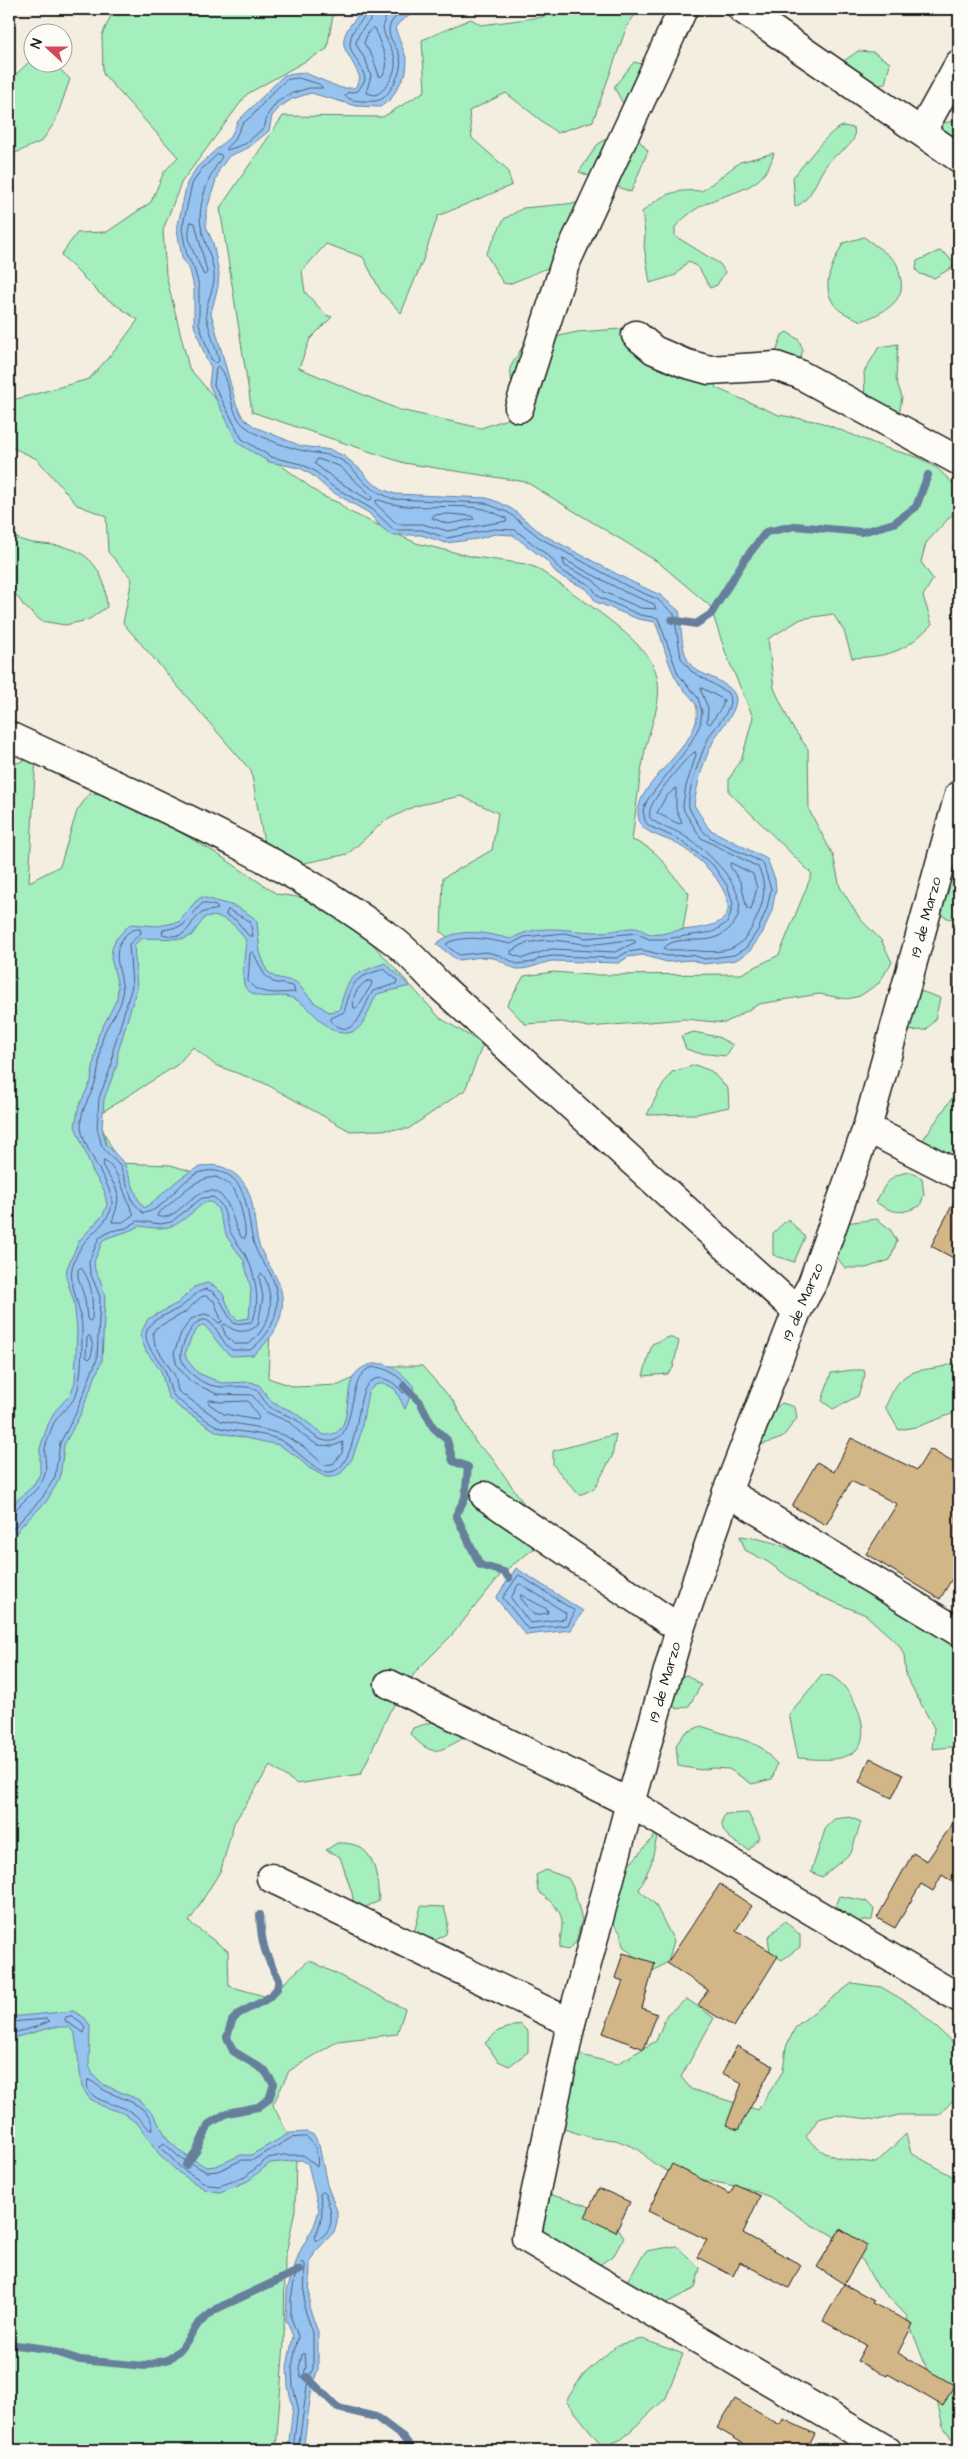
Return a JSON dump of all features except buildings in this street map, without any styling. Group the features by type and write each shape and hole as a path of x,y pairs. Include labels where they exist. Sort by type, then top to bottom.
{"street":[{"path":"519,408 565,264 683,9"},
{"path":"742,9 959,158"},
{"path":"922,131 959,64"},
{"path":"636,335 654,350 709,370 776,366 799,374 959,461"},
{"path":"9,736 229,839 348,909 396,942 440,986 797,1311"},
{"name":"19 de Marzo","path":"887,2450 526,2238 571,2023 630,1803 680,1629 727,1492 797,1311 812,1284 867,1128 959,795"},
{"path":"867,1128 959,1175"},
{"path":"727,1492 959,1632"},
{"path":"485,1496 680,1629"},
{"path":"389,1684 630,1803 959,1998"},
{"path":"271,1878 571,2023"}],"green space":[{"path":"114,9 334,9 327,49 247,94 181,183 163,230 166,275 189,368 257,447 322,496 339,503 348,511 416,543 474,557 526,564 537,568 618,626 645,653 653,665 657,676 658,697 639,783 632,840 643,845 658,856 689,893 683,929 674,935 603,932 555,936 521,943 455,943 441,932 443,878 492,850 498,813 461,796 415,806 383,822 348,854 295,865 265,848 251,771 123,623 132,579 108,552 106,516 77,505 37,459 9,446 13,400 89,379 117,348 138,320 100,294 61,255 77,233 107,232 151,202 164,172 178,157 103,74 102,35"},
{"path":"561,9 639,9 627,26 593,121 557,133 506,93 469,111 472,138 507,169 512,185 438,216 423,260 401,313 381,292 363,257 326,244 302,271 305,292 326,315 332,317 310,339 299,368 400,410 481,428 516,416 510,368 524,344 577,332 635,328 689,348 703,359 716,388 779,415 820,422 886,448 917,457 937,468 959,489 958,508 926,543 921,562 933,579 923,596 932,624 922,634 896,651 877,656 852,658 844,631 833,614 801,619 768,639 774,688 791,725 808,749 809,810 833,855 840,887 861,920 881,940 892,962 879,983 860,996 847,999 819,994 759,1004 725,1023 685,1019 589,1027 562,1022 525,1024 507,1005 524,976 554,972 590,975 741,974 779,955 812,874 729,792 729,779 742,758 753,717 726,654 710,606 658,562 526,482 404,463 252,412 220,208 283,116 383,117 425,91 422,40 471,19 481,25 542,17"},
{"path":"858,51 873,52 890,63 885,84 850,91 841,63"},
{"path":"634,62 670,71 653,92 627,111 614,87"},
{"path":"22,69 22,72 63,72 70,79 55,122 42,141 9,156 9,81"},
{"path":"959,121 959,150 930,124"},
{"path":"626,125 648,151 631,192 579,172 597,145"},
{"path":"843,126 854,128 852,141 830,161 810,194 795,207 793,177 830,134"},
{"path":"774,153 769,167 752,184 696,209 675,227 675,236 720,264 725,272 717,285 710,288 699,268 688,261 676,275 650,283 644,246 645,234 642,212 669,194 683,191 702,191 740,162"},
{"path":"577,203 590,214 574,257 509,284 503,283 486,254 504,219 523,208"},
{"path":"864,237 895,261 901,285 897,300 892,305 862,321 837,308 831,300 828,284 832,267 843,243"},
{"path":"939,251 946,254 954,264 953,267 934,278 920,274 916,270 917,261"},
{"path":"787,332 799,340 803,350 797,366 774,358 782,335"},
{"path":"898,344 896,379 902,397 898,421 865,402 864,372 879,347"},
{"path":"9,530 17,538 28,542 70,548 83,555 95,566 104,584 107,607 88,620 65,625 41,621 24,606 9,585"},
{"path":"36,756 29,882 60,866 77,811 89,794 111,792 216,853 277,894 319,900 340,908 440,1018 483,1044 465,1090 408,1129 350,1131 264,1083 215,1065 193,1047 177,1065 96,1116 119,1163 171,1165 190,1171 263,1259 270,1331 268,1378 295,1387 339,1385 378,1366 422,1366 454,1402 476,1443 492,1458 548,1538 502,1573 452,1635 416,1671 389,1713 361,1774 297,1784 270,1766 234,1823 221,1870 189,1922 228,1951 229,1986 264,1996 284,1983 309,1960 405,2009 397,2034 338,2041 289,2071 273,2105 296,2151 295,2210 285,2259 284,2343 276,2450 9,2450 9,766"},
{"path":"959,862 959,915 950,919 936,913"},
{"path":"959,950 959,998 954,1000 955,963"},
{"path":"918,990 940,998 935,1020 926,1030 904,1031"},
{"path":"694,1032 718,1037 733,1045 726,1056 698,1053 686,1049 681,1036"},
{"path":"695,1065 711,1071 728,1089 729,1107 696,1114 647,1115 659,1091 672,1072"},
{"path":"959,1088 959,1166 922,1141"},
{"path":"910,1172 922,1178 924,1195 920,1206 898,1212 876,1202 892,1178"},
{"path":"788,1219 805,1237 794,1262 773,1255 773,1233"},
{"path":"877,1219 890,1229 897,1241 890,1260 866,1268 845,1268 836,1256 844,1223"},
{"path":"669,1337 679,1341 673,1368 668,1374 643,1376 652,1344"},
{"path":"959,1359 959,1411 920,1426 899,1430 885,1407 899,1383 907,1375 914,1372 945,1366"},
{"path":"864,1370 865,1375 858,1396 833,1409 822,1401 831,1373"},
{"path":"782,1403 795,1407 797,1418 782,1438 758,1446 752,1426"},
{"path":"616,1434 612,1457 594,1489 579,1495 553,1465 553,1451"},
{"path":"740,1536 760,1539 797,1552 959,1643 959,1746 932,1749 934,1728 906,1676 904,1655 899,1645 866,1615 809,1592 768,1562 745,1550"},
{"path":"687,1675 701,1685 689,1706 678,1709 667,1702 669,1679"},
{"path":"822,1675 832,1676 840,1682 854,1700 862,1723 863,1734 861,1743 849,1755 835,1759 798,1758 789,1714"},
{"path":"444,1718 458,1726 462,1739 446,1748 439,1750 429,1749 410,1734 413,1728"},
{"path":"701,1726 750,1742 762,1748 777,1764 772,1779 752,1784 729,1769 712,1768 701,1770 678,1766 676,1745 685,1733"},
{"path":"748,1813 760,1837 749,1850 728,1836 722,1826 725,1814"},
{"path":"850,1817 861,1822 851,1853 822,1877 811,1872 826,1827 834,1819"},
{"path":"658,1832 651,1864 639,1890 655,1904 674,1941 668,1962 651,1972 623,1946 620,1932 600,1908 625,1870"},
{"path":"337,1843 359,1847 372,1860 377,1879 379,1901 355,1912 352,1893 340,1857 326,1850"},
{"path":"546,1870 568,1878 573,1887 582,1919 576,1942 568,1950 560,1948 562,1919 560,1914 554,1905 538,1891 536,1875"},
{"path":"840,1896 866,1901 874,1909 872,1920 841,1923 836,1906"},
{"path":"421,1906 444,1907 448,1922 446,1934 436,1940 414,1933"},
{"path":"785,1921 800,1935 800,1947 782,1960 770,1953 768,1937"},
{"path":"852,1983 881,1987 915,2007 959,2049 959,2085 956,2097 939,2115 899,2115 878,2120 835,2115 818,2119 806,2137 821,2151 837,2158 876,2163 906,2134 911,2153 959,2180 959,2224 953,2236 959,2241 959,2442 956,2445 943,2426 933,2385 906,2315 876,2284 863,2261 828,2232 813,2226 770,2197 749,2189 671,2173 653,2163 638,2149 616,2140 593,2138 547,2124 573,2053 617,2064 656,2041 667,2014 687,1999 714,2018 681,2077 691,2089 758,2110 783,2071 786,2047 796,2026"},
{"path":"520,2024 528,2032 528,2052 509,2066 498,2061 485,2043 498,2031"},
{"path":"538,2191 586,2205 614,2222 624,2237 614,2255 582,2277 546,2253"},
{"path":"676,2246 700,2268 695,2288 649,2312 623,2287 646,2251"},
{"path":"642,2339 683,2354 666,2398 622,2439 603,2447 566,2401 582,2376 617,2345"}],"water":[{"path":"366,9 417,9 395,28 407,60 406,73 391,99 380,107 356,106 311,93 292,99 280,107 272,116 269,131 248,148 229,156 219,170 206,212 206,226 213,243 219,273 218,286 211,313 236,404 243,418 255,427 301,446 331,450 344,456 361,470 369,480 382,489 395,494 487,498 498,502 512,509 542,534 660,595 679,611 682,642 686,657 695,669 726,685 735,694 736,700 733,711 710,747 699,780 694,805 709,829 767,859 775,879 776,889 772,910 763,932 749,952 736,960 704,964 692,960 667,962 642,955 628,957 619,963 552,961 518,969 492,958 482,957 457,960 436,944 444,938 453,935 472,932 511,939 533,930 545,929 603,932 636,928 650,934 658,934 706,927 716,924 723,919 727,913 728,904 716,878 691,853 645,829 638,815 641,801 648,788 690,736 696,722 696,705 676,678 655,622 638,619 596,602 587,589 558,575 547,561 513,535 495,534 477,539 446,543 421,535 391,535 369,513 329,490 312,475 300,468 269,462 238,443 209,385 211,367 194,325 194,288 190,270 182,258 177,229 187,183 197,167 231,136 238,121 284,75 305,73 341,88 355,88 360,78 345,49 344,38 349,27"},
{"path":"202,897 237,907 253,917 257,922 260,952 267,971 275,977 296,982 314,1002 329,1012 339,1010 346,989 353,977 385,963 410,986 377,994 367,1016 357,1030 343,1033 328,1027 307,1007 292,998 262,996 250,992 245,987 243,978 246,941 239,930 224,919 212,916 205,917 192,935 184,939 142,938 134,945 137,987 118,1052 117,1065 104,1099 102,1127 106,1144 124,1163 138,1199 144,1208 178,1180 197,1168 218,1166 238,1177 243,1182 250,1196 257,1238 262,1253 275,1275 281,1290 281,1316 276,1329 264,1345 253,1355 231,1356 204,1325 198,1328 191,1338 185,1354 187,1360 198,1373 221,1383 251,1382 259,1385 273,1403 294,1412 324,1435 335,1433 341,1428 345,1420 351,1382 355,1374 362,1368 373,1364 391,1367 401,1373 414,1387 405,1409 395,1389 384,1383 375,1385 368,1392 360,1436 352,1459 341,1473 333,1477 326,1477 309,1468 296,1456 279,1445 217,1432 179,1407 168,1397 161,1371 146,1351 140,1335 148,1319 178,1303 194,1287 207,1283 216,1287 223,1294 232,1315 238,1320 249,1318 251,1289 244,1261 227,1237 217,1207 211,1202 205,1202 182,1221 169,1227 151,1228 139,1226 103,1240 94,1262 95,1270 105,1296 102,1360 80,1415 64,1445 60,1478 46,1502 23,1524 9,1542 9,1512 16,1501 32,1487 40,1474 40,1448 48,1425 55,1411 70,1395 75,1382 77,1329 74,1302 66,1277 67,1268 79,1241 103,1215 107,1205 104,1190 93,1172 75,1126 79,1106 91,1081 98,1036 117,999 118,986 111,958 112,949 116,939 130,924 158,926 179,922 196,901"},
{"path":"516,1568 583,1611 571,1630 526,1635 496,1598"},
{"path":"73,2011 85,2018 90,2026 89,2065 93,2075 102,2084 139,2100 153,2114 169,2141 182,2153 206,2167 216,2166 241,2155 251,2155 290,2133 307,2132 314,2135 319,2145 327,2185 337,2211 337,2222 334,2232 315,2252 310,2263 309,2307 318,2332 318,2369 312,2387 303,2450 288,2450 293,2407 288,2387 287,2367 293,2336 286,2320 287,2290 299,2253 314,2226 319,2210 308,2164 302,2160 270,2163 248,2181 220,2192 206,2190 178,2172 159,2154 138,2124 123,2113 102,2106 89,2098 82,2087 75,2034 69,2027 54,2027 9,2039 9,2017"}],"waterway":[{"path":"672,620 696,624 711,614 745,559 766,532 795,526 862,532 894,523 916,507 928,475"},
{"path":"404,1386 420,1402 433,1427 447,1440 453,1461 468,1467 465,1498 456,1515 480,1565 504,1572 509,1578"},
{"path":"186,2165 197,2150 209,2124 227,2113 258,2107 269,2099 274,2084 264,2070 233,2051 227,2037 232,2021 238,2014 267,1999 277,1989 279,1979 265,1949 261,1934 260,1915"},
{"path":"9,2344 47,2349 80,2360 145,2366 169,2359 182,2348 198,2324 216,2309 300,2270"},
{"path":"307,2377 338,2408 376,2417 403,2437 413,2450"}]}
